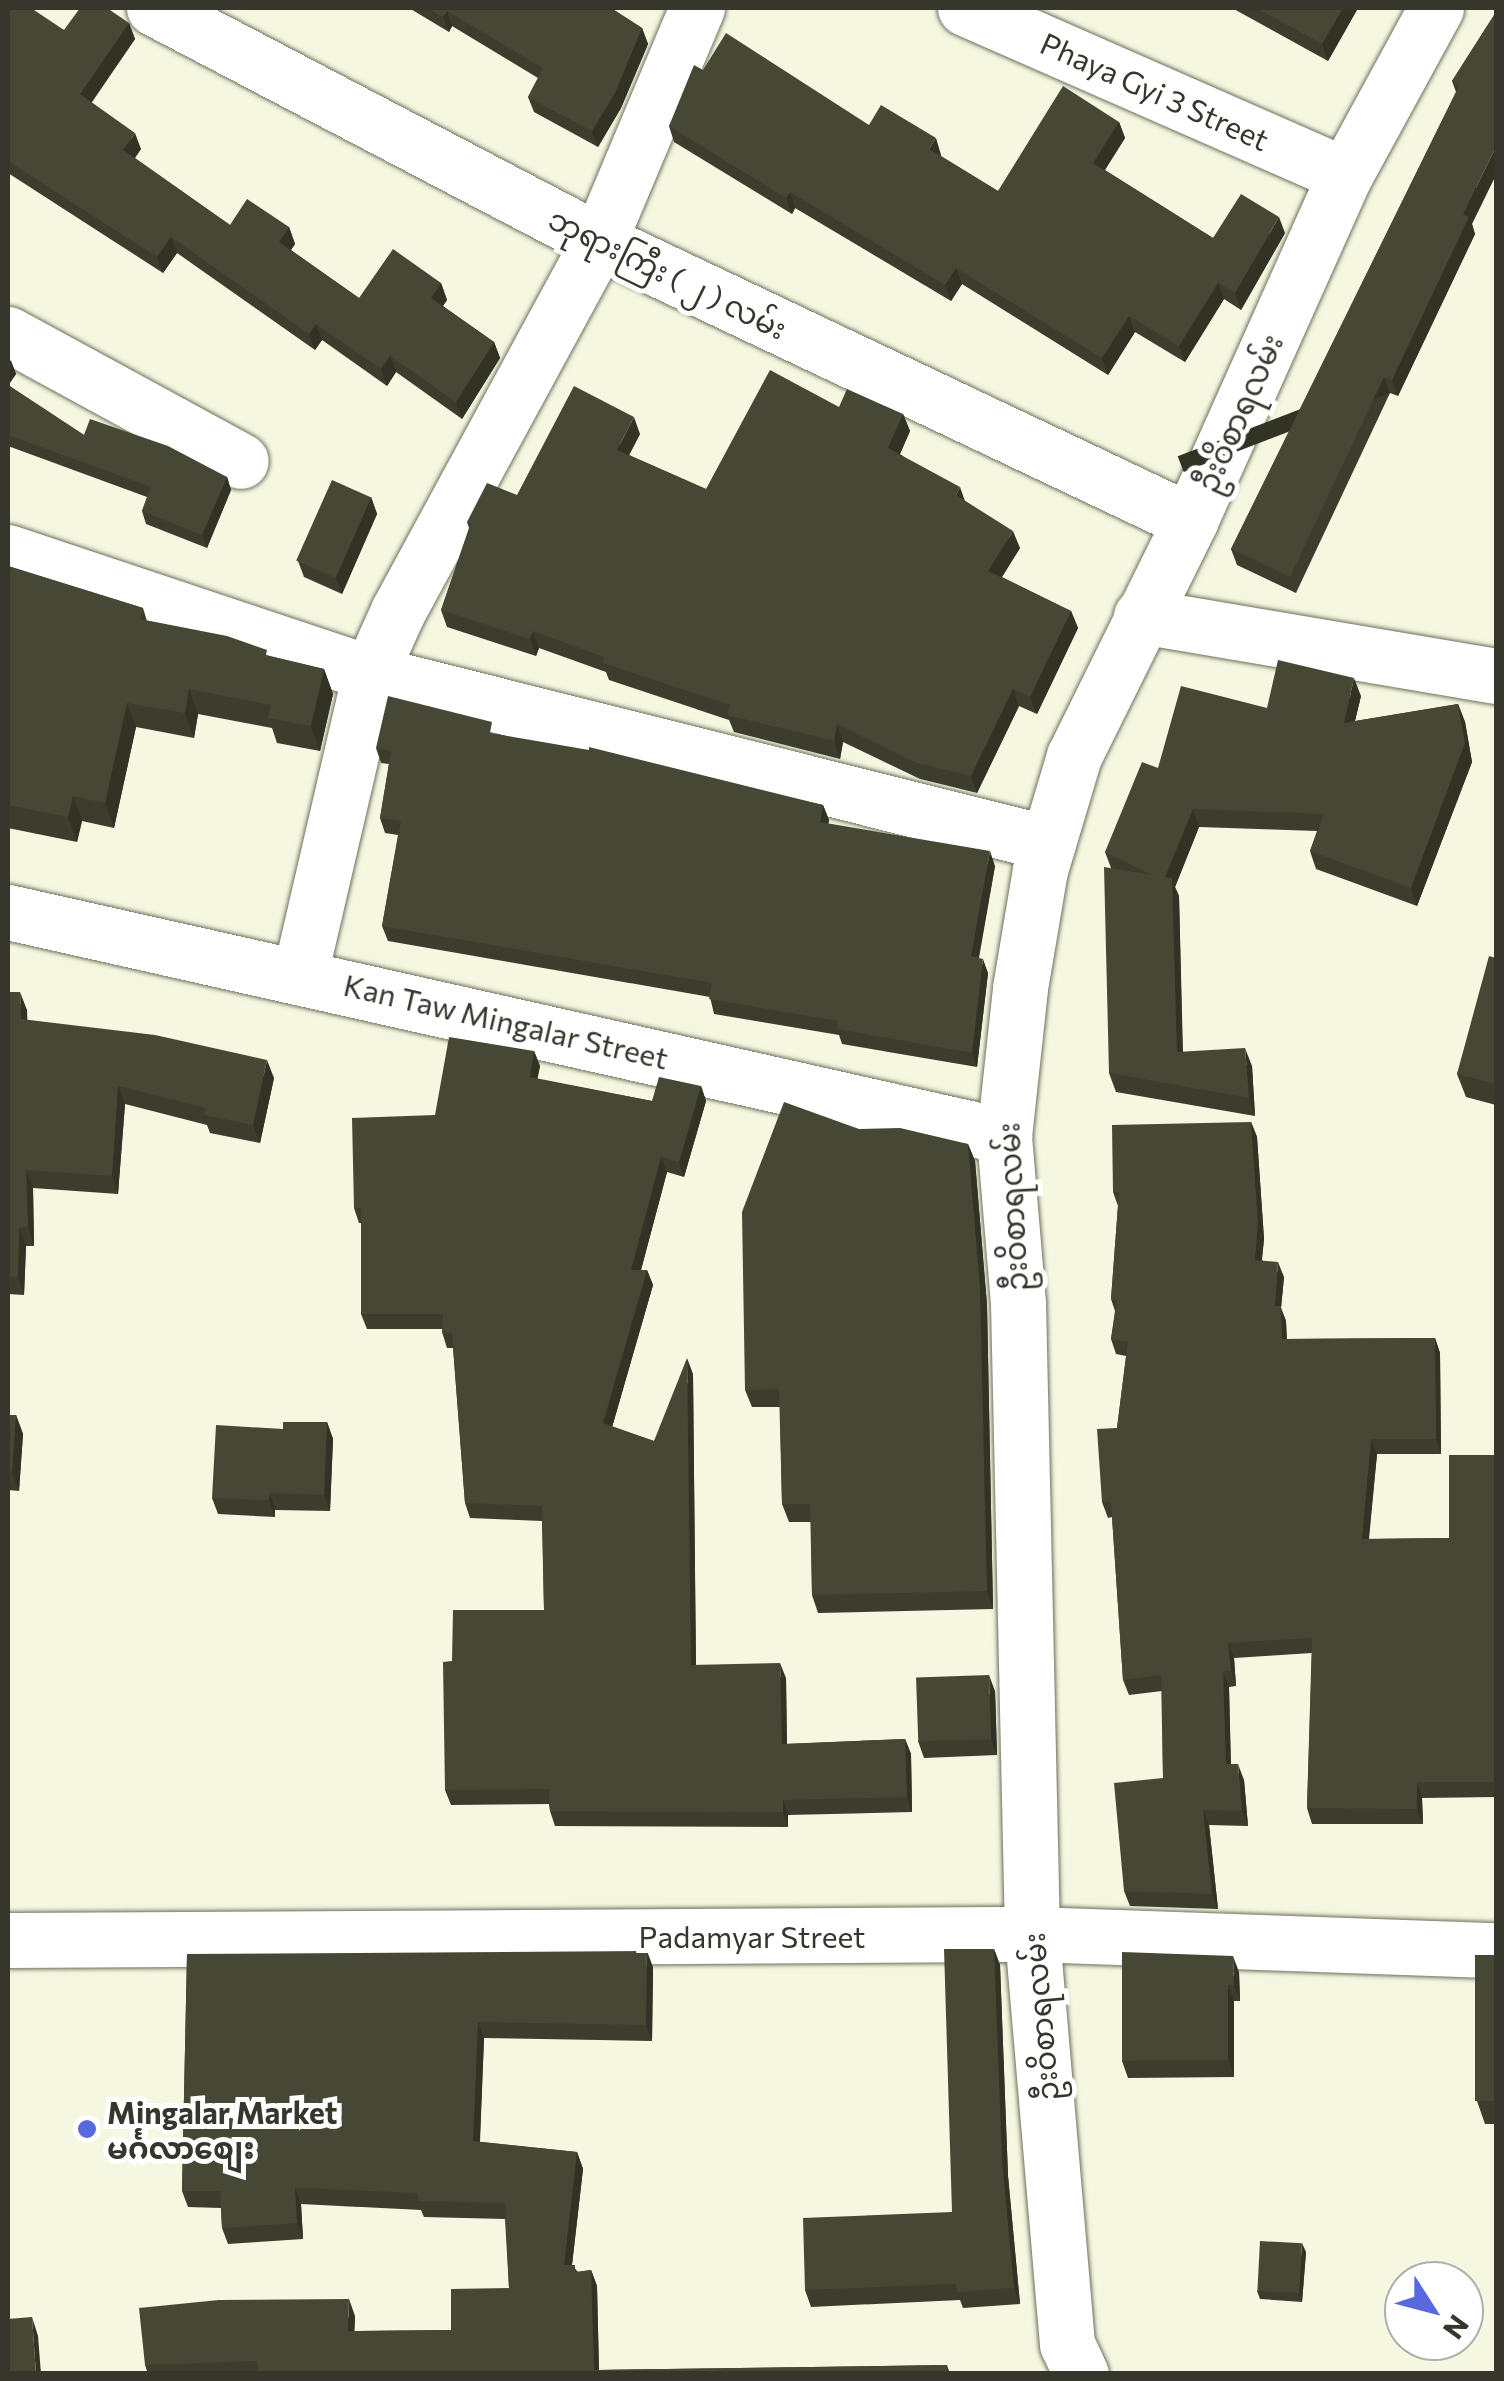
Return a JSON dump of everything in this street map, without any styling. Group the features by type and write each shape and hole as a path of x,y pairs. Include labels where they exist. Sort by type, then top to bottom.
{"street":[{"name":"ဘုရားကြီး ( ၂ ) လမ်း","path":"154,8 598,241 1190,521"},
{"path":"300,974 370,673 398,610 598,241 696,8"},
{"name":"Phaya Gyi 3 Street","path":"965,8 1345,176"},
{"name":"ဦးဝိစာရလမ်း","path":"1080,2374 1066,2344 1032,1934 1018,1304 1004,1136 1020,988 1048,843 1074,756 1190,521 1345,176 1436,8"},
{"path":"8,334 240,461"},
{"path":"8,552 370,673 1048,843"},
{"path":"1142,616 1496,676"},
{"name":"Kan Taw Mingalar Street","path":"8,912 300,974 1004,1136"},
{"name":"Padamyar Street","path":"8,1940 1032,1934 1496,1950"}],"building":[{"path":"8,8 31,8 64,30 80,8 107,8 129,23 80,94 135,133 123,150 230,225 247,199 289,227 279,242 359,298 393,249 441,283 431,298 494,342 456,402 390,356 381,369 316,324 309,334 171,237 157,257 8,161"},
{"path":"428,8 611,8 642,28 615,93 592,131 528,97 543,68 447,11 443,17"},
{"path":"1256,8 1343,8 1322,44"},
{"path":"1496,12 1496,147 1463,214 1469,217 1392,380 1384,377 1290,577 1231,549 1459,86 1452,81"},
{"path":"726,33 869,125 881,105 936,138 929,149 998,191 1063,86 1119,122 1093,163 1213,238 1241,194 1279,217 1235,293 1218,283 1179,346 1129,316 1102,358 956,268 945,285 790,192 786,198 669,126 694,65 703,70"},
{"path":"770,370 839,407 847,389 903,414 888,448 960,487 956,495 1013,531 988,571 1071,611 1030,697 1013,689 971,776 914,762 837,724 834,741 727,715 730,705 603,663 604,657 533,631 530,639 441,610 471,524 467,522 487,483 517,495 574,386 634,417 617,450 706,489"},
{"path":"8,385 84,435 90,419 168,446 227,477 202,535 142,511 151,487 8,435"},
{"path":"332,480 371,497 335,578 296,560"},
{"path":"8,566 143,608 140,619 227,636 267,650 266,655 324,669 311,726 268,718 271,705 189,689 185,713 127,703 105,803 73,796 68,817 8,805"},
{"path":"1278,660 1354,678 1344,723 1458,704 1465,743 1411,888 1310,851 1324,814 1193,809 1165,877 1172,878 1177,1052 1245,1048 1249,1098 1109,1073 1104,867 1152,875 1105,852 1142,762 1158,768 1181,686 1267,708"},
{"path":"388,696 492,722 490,733 589,747 823,805 820,822 990,851 971,956 983,959 972,1053 837,1029 838,1021 709,999 712,983 382,926 401,821 380,818 391,751 376,748"},
{"path":"1489,956 1496,958 1496,1084 1457,1074"},
{"path":"8,992 20,992 21,1019 155,1035 267,1060 253,1125 204,1115 205,1108 118,1086 112,1176 26,1170 28,1227 19,1228 18,1277 8,1276"},
{"path":"449,1037 534,1051 530,1077 652,1101 659,1077 701,1086 679,1162 661,1157 631,1270 647,1270 603,1423 654,1441 687,1358 691,1665 780,1663 782,1744 905,1739 907,1797 783,1800 783,1812 550,1811 549,1789 445,1790 443,1662 452,1661 453,1610 544,1610 542,1506 465,1503 452,1333 442,1332 443,1314 361,1314 361,1208 354,1208 352,1118 435,1115"},
{"path":"784,1102 859,1129 900,1128 968,1144 980,1287 987,1591 812,1595 810,1504 782,1504 779,1389 745,1390 742,1212"},
{"path":"1251,1122 1258,1223 1255,1260 1278,1262 1275,1306 1281,1306 1282,1339 1435,1338 1436,1439 1371,1439 1362,1539 1449,1538 1449,1455 1496,1455 1496,1782 1417,1782 1417,1809 1307,1808 1312,1638 1228,1643 1231,1671 1223,1672 1226,1764 1238,1764 1242,1811 1203,1810 1212,1894 1124,1891 1114,1783 1163,1778 1161,1675 1123,1680 1111,1502 1102,1502 1097,1429 1117,1428 1128,1342 1111,1339 1117,1300 1111,1299 1119,1192 1113,1192 1112,1125"},
{"path":"8,1415 16,1415 12,1472 8,1472"},
{"path":"283,1422 327,1422 324,1495 270,1493 269,1500 212,1498 216,1425 283,1429"},
{"path":"989,1675 991,1739 918,1742 916,1678"},
{"path":"944,1949 994,1949 1002,2160 1014,2288 957,2292 956,2284 805,2290 803,2218 952,2212"},
{"path":"647,1951 646,2025 478,2022 473,2141 577,2152 564,2265 575,2265 575,2272 591,2270 594,2370 947,2365 947,2374 258,2374 257,2361 145,2365 139,2308 219,2300 349,2299 348,2331 451,2330 451,2289 509,2288 505,2203 418,2201 418,2193 295,2188 297,2223 222,2228 220,2191 182,2191 187,1954"},
{"path":"1122,1952 1233,1956 1234,1985 1228,1985 1228,2060 1122,2061"},
{"path":"1475,1955 1496,1955 1496,2101 1475,2101"},
{"path":"1260,2241 1302,2243 1299,2293 1257,2291"},
{"path":"32,2317 36,2374 8,2374 8,2319"}],"place":[{"name":"Mingalar Market မင်္ဂလာစျေး","path":"87,2129"}]}
